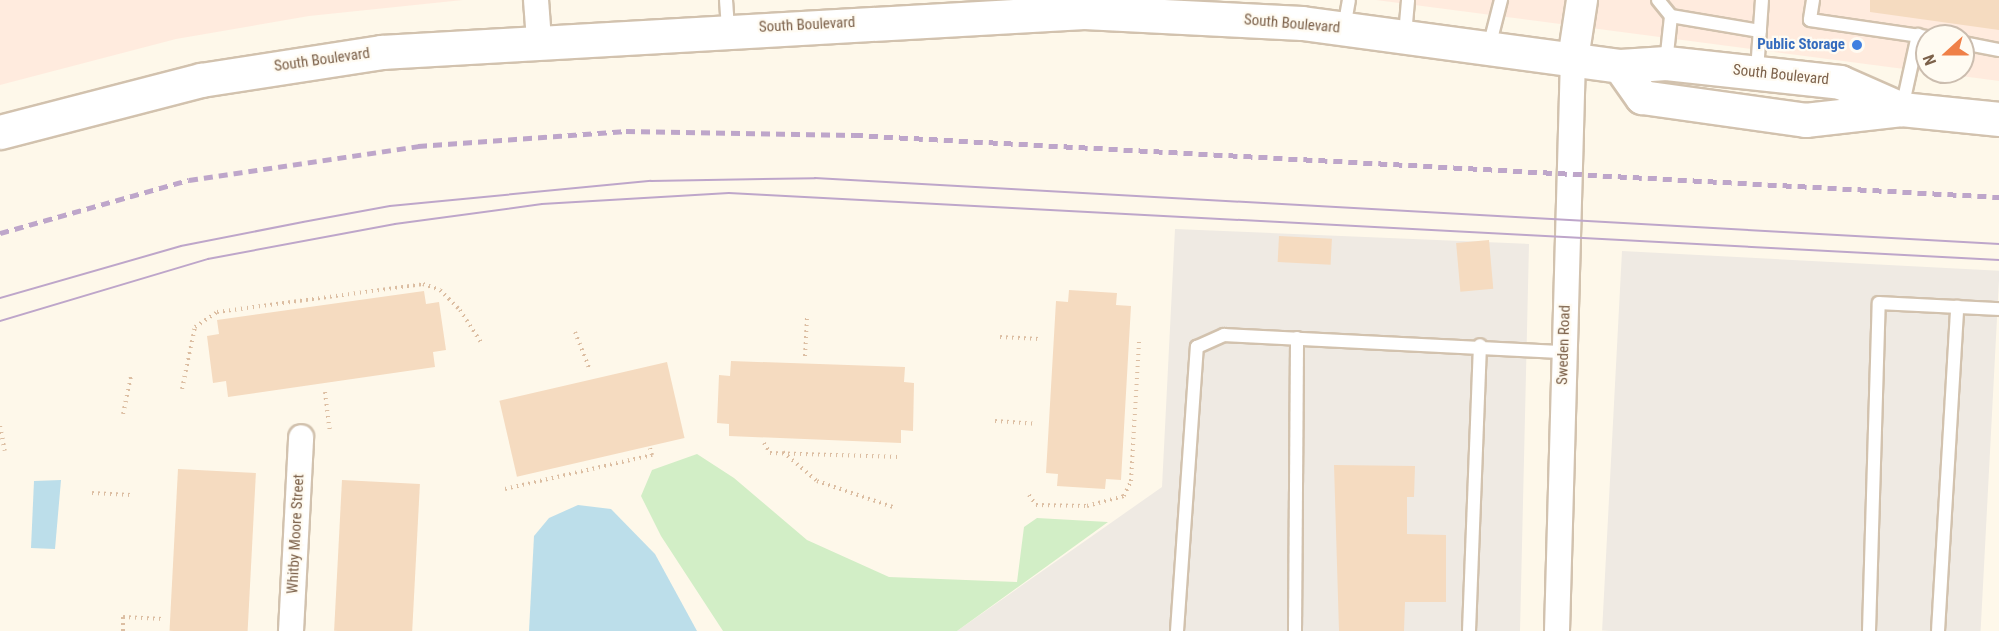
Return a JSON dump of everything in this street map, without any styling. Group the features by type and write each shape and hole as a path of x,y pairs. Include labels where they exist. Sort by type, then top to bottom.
{"main road":[{"name":"South Boulevard","path":"0,132 129,96 261,69 381,52 539,40 727,14 1084,12 1346,14 1406,35 1620,66 1666,63 1840,82 1901,109"},
{"name":"South Boulevard","path":"1620,66 1642,97 1805,120 1901,109 1999,119"}],"street":[{"path":"536,0 539,40"},
{"path":"1573,59 1582,0"},
{"name":"Sweden Road","path":"1557,631 1573,59"},
{"name":"Whitby Moore Street","path":"291,631 301,437"}],"lane":[{"path":"1406,35 1408,0"},
{"path":"1489,47 1501,0"},
{"path":"1658,0 1671,16 1760,31"},
{"path":"1756,72 1762,0"},
{"path":"1813,0 1810,20 1915,35"},
{"path":"1666,63 1671,16"},
{"path":"1975,45 1999,50"},
{"path":"1901,109 1915,60"},
{"path":"1869,631 1879,303 1999,309"},
{"path":"1938,631 1957,307"},
{"path":"1177,631 1197,346 1224,335 1480,345 1564,352"},
{"path":"1295,631 1297,338"},
{"path":"1469,631 1480,345"}],"path":[{"path":"183,389 195,327 217,312 423,284 440,290 481,342"},
{"path":"806,356 807,317"},
{"path":"575,332 590,370"},
{"path":"1000,338 1039,339"},
{"path":"1029,495 1036,505 1087,506 1124,496 1131,481 1139,341"},
{"path":"123,414 131,375"},
{"path":"325,392 330,433"},
{"path":"995,422 1034,424"},
{"path":"0,426 5,451"},
{"path":"764,443 770,453 898,457"},
{"path":"505,489 652,455 650,448"},
{"path":"782,452 818,481 896,508"},
{"path":"92,493 131,495"},
{"path":"123,631 123,617 163,619"}],"shaded area":[{"path":"0,0 463,0 309,16 176,39 0,85"},
{"path":"1376,0 1999,0 1999,81 1975,78 1975,24 1915,24 1915,70"},
{"path":"1175,229 1529,244 1520,631 957,631 1162,487"},
{"path":"1622,251 1999,271 1981,631 1602,630"}],"green space":[{"path":"697,454 734,478 807,540 889,577 1017,582 1024,527 1037,518 1108,522 957,631 723,631 661,536 641,496 652,470"}],"water":[{"path":"61,480 55,549 31,548 34,481"},
{"path":"578,505 611,509 655,554 697,631 529,631 534,536 549,518"}],"building":[{"path":"1870,0 1999,0 1999,30 1975,27 1975,24 1956,24 1870,12"},
{"path":"1279,236 1332,239 1331,265 1278,262"},
{"path":"1489,240 1493,289 1460,292 1456,243"},
{"path":"1069,290 1117,293 1116,305 1131,306 1121,480 1106,479 1105,489 1057,486 1058,474 1046,473 1056,301 1068,302"},
{"path":"424,291 426,304 439,302 446,350 433,352 435,367 228,397 226,381 213,383 207,336 219,334 217,320"},
{"path":"731,361 905,367 904,382 914,383 913,431 901,430 901,443 729,436 729,424 717,423 719,375 730,376"},
{"path":"667,362 685,438 517,477 499,401"},
{"path":"1334,465 1415,466 1414,497 1407,497 1407,534 1446,535 1446,602 1405,602 1404,631 1339,631"},
{"path":"178,469 256,473 248,631 170,631"},
{"path":"342,480 420,484 412,631 334,631"}],"tram line":[{"path":"0,298 181,246 390,206 651,181 815,178 1999,244"},
{"path":"0,321 208,259 395,224 542,204 729,193 1999,260"}],"railway":[{"path":"0,233 189,180 418,146 626,131 854,135 1999,197"}],"place":[{"name":"Public Storage","path":"1857,45"}]}
